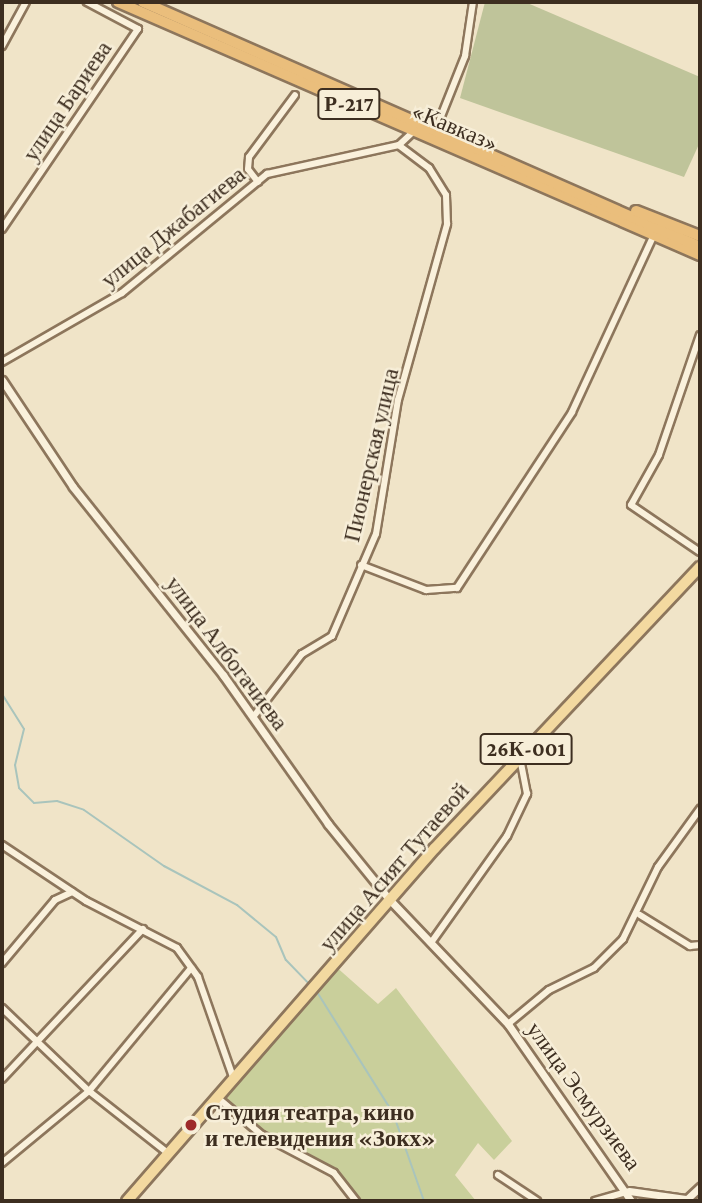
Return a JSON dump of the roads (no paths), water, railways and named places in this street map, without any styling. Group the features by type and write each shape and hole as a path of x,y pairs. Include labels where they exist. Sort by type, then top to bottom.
{"highway":[{"name":"«Кавказ»","path":"118,2 414,131 677,240 700,247"},
{"name":"«Кавказ»","path":"143,2 596,197 700,255"},
{"path":"596,197 700,236"},
{"name":"Р-217","path":"581,201 700,261"}],"main road":[{"name":"улица Асият Тутаевой","path":"133,1199 389,899 520,756 700,567"}],"street":[{"path":"2,46 26,2"},
{"name":"улица Бариева","path":"2,229 138,29 87,2"},
{"path":"436,130 465,56 473,2"},
{"path":"258,182 248,169 249,157 295,96"},
{"path":"399,145 414,131"},
{"name":"улица Джабагиева","path":"2,362 122,293 258,182 317,160 399,145"},
{"name":"Пионерская улица","path":"254,716 302,654 332,636 376,534 398,400 447,224 446,195 429,168 399,145"},
{"path":"361,565 426,590 457,588 572,412 652,239"},
{"path":"700,335 659,454 631,506 700,552"},
{"name":"улица Албогачиева","path":"2,380 74,487 254,716 389,899 433,940"},
{"path":"433,940 507,836 527,794 520,756"},
{"path":"508,1024 549,990 594,968 639,915 659,867 700,809"},
{"path":"2,845 72,892 177,948 191,968 234,1080"},
{"path":"2,963 55,900 72,892"},
{"path":"639,915 690,946 700,945"},
{"path":"2,1079 36,1038 143,929"},
{"name":"улица Эсмурзиева","path":"433,940 508,1024 629,1191"},
{"path":"2,1163 89,1091 191,968"},
{"path":"2,1007 89,1091 169,1154"},
{"path":"218,1098 262,1135 334,1174 355,1201"},
{"path":"498,1175 537,1201"},
{"path":"595,1201 629,1191 690,1200 700,1187"},
{"path":"629,1191 631,1201"}],"waterway":[{"path":"2,694 24,729 15,765 19,788 34,803 57,801 84,810 164,866 237,905 276,937 286,960 310,985"},
{"path":"317,992 393,1113 424,1201"}],"place":[{"name":"Студия театра, кино и телевидения «Зокх»","path":"191,1125"}]}
